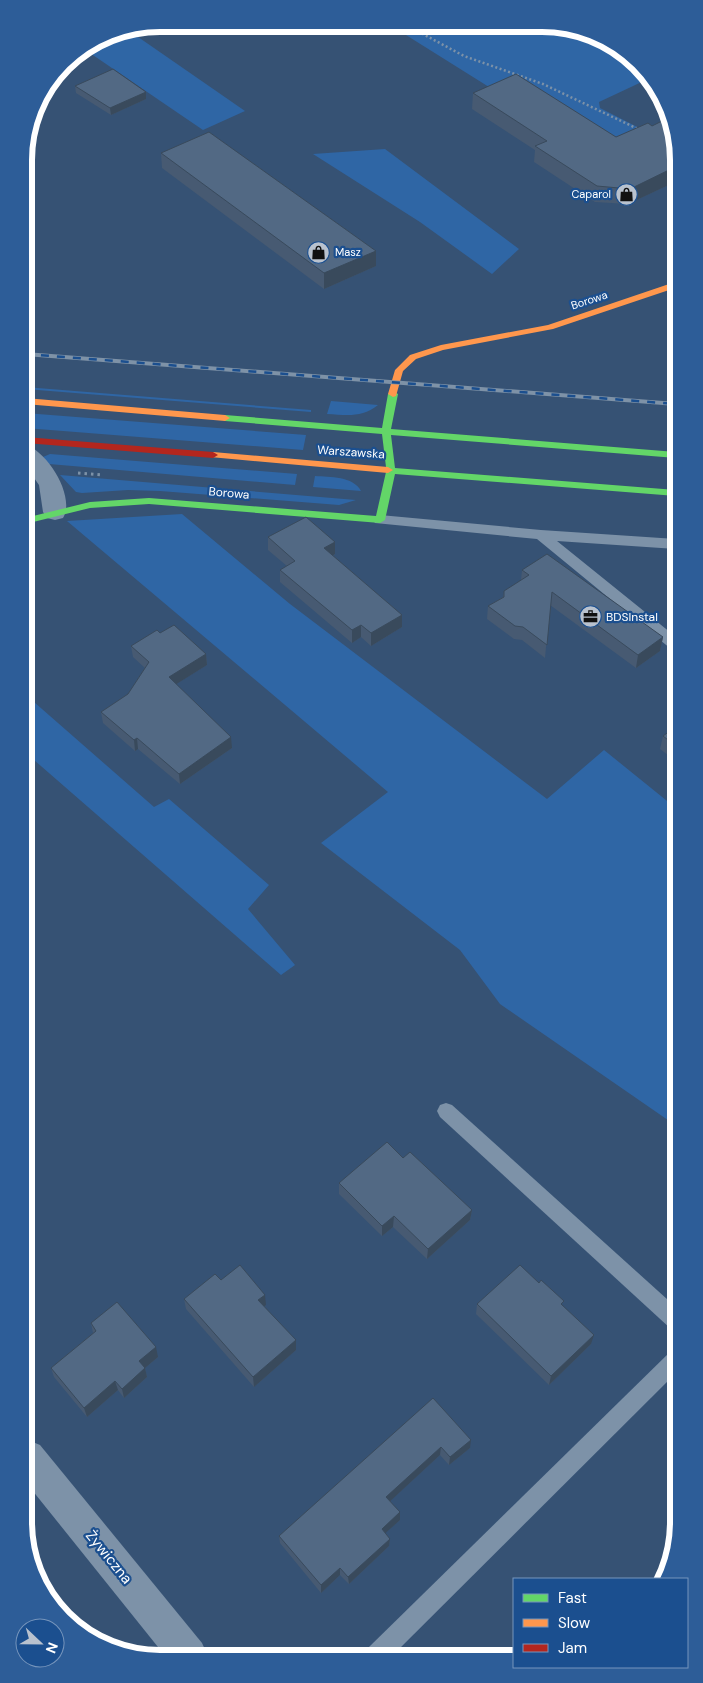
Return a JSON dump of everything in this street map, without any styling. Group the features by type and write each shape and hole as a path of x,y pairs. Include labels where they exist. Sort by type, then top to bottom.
{"main road":[{"name":"Borowa","path":"390,469 386,431 392,394 398,370 413,357 441,348 550,326 670,287"},
{"name":"Warszawska","path":"33,402 670,455"},
{"name":"Warszawska","path":"33,441 670,492"},
{"path":"380,520 390,469"},
{"name":"Borowa","path":"33,519 55,512 116,502 149,501 380,520"}],"street":[{"path":"33,460 44,471 54,494 55,512"},
{"name":"Żywiczna","path":"32,1462 184,1650"}],"lane":[{"path":"380,520 540,535 670,544"},
{"path":"540,535 670,640"},
{"path":"446,1111 670,1315"},
{"path":"382,1650 670,1366"}],"path":[{"path":"420,32 464,56 543,84 638,129"}],"shaded area":[{"path":"402,32 543,32 576,37 623,61 643,81 599,102 600,108 651,134 623,147 489,87"},
{"path":"135,35 245,111 203,130 90,53 111,42"},
{"path":"385,149 519,249 492,274 420,222 313,154"},
{"path":"33,388 311,410 311,412 33,390"},
{"path":"331,401 378,405 360,414 327,414"},
{"path":"33,414 306,435 303,450 33,429"},
{"path":"50,454 297,474 295,485 49,464 43,457"},
{"path":"60,475 356,500 339,505 160,491 128,490 82,493 76,492"},
{"path":"315,476 347,480 353,482 361,491 313,487"},
{"path":"182,514 290,604 547,799 604,750 670,803 670,1121 500,1004 460,950 321,843 388,792 67,521"},
{"path":"33,701 154,807 169,799 269,885 248,909 295,965 281,975 33,759"}],"building":[{"path":"113,69 146,92 110,108 75,86"},
{"path":"516,74 616,137 648,123 652,126 664,120 669,143 670,169 630,189 597,186 535,146 547,141 473,93"},
{"path":"209,132 376,251 324,273 161,153"},
{"path":"306,517 335,542 324,548 402,615 371,633 361,625 352,630 280,570 295,561 268,537"},
{"path":"547,554 663,637 638,655 552,592 547,645 523,627 515,626 488,606 504,597 504,591 529,575 522,570"},
{"path":"174,625 206,654 169,677 231,737 179,774 137,738 134,740 101,712 128,694 149,662 131,646 157,630 160,633"},
{"path":"670,731 670,742 663,736"},
{"path":"387,1142 403,1158 410,1152 472,1210 428,1249 394,1216 382,1226 339,1183"},
{"path":"240,1265 265,1295 258,1300 296,1340 253,1377 184,1299 215,1274 221,1280"},
{"path":"520,1265 539,1283 541,1280 564,1301 561,1304 594,1335 551,1376 477,1304"},
{"path":"117,1302 156,1347 139,1361 145,1368 122,1389 115,1381 84,1408 51,1368 96,1331 91,1323"},
{"path":"433,1398 471,1440 450,1457 441,1447 386,1497 400,1512 382,1529 390,1539 348,1577 340,1568 321,1585 279,1536"}],"railway":[{"path":"33,355 670,404"}],"traffic: fast":[{"path":"33,519 90,505 149,501 380,520 391,469 386,431 393,394"},
{"path":"225,418 670,455"},
{"path":"388,470 670,493"}],"traffic: slow":[{"path":"393,394 399,370 413,357 441,348 550,327 670,287"},
{"path":"33,402 225,418"},
{"path":"213,455 388,470"}],"traffic: jam":[{"path":"33,441 213,455"}],"place":[{"name":"Caparol","path":"627,194"},
{"name":"Masz","path":"319,252"},
{"name":"BDSInstal","path":"590,617"}]}
